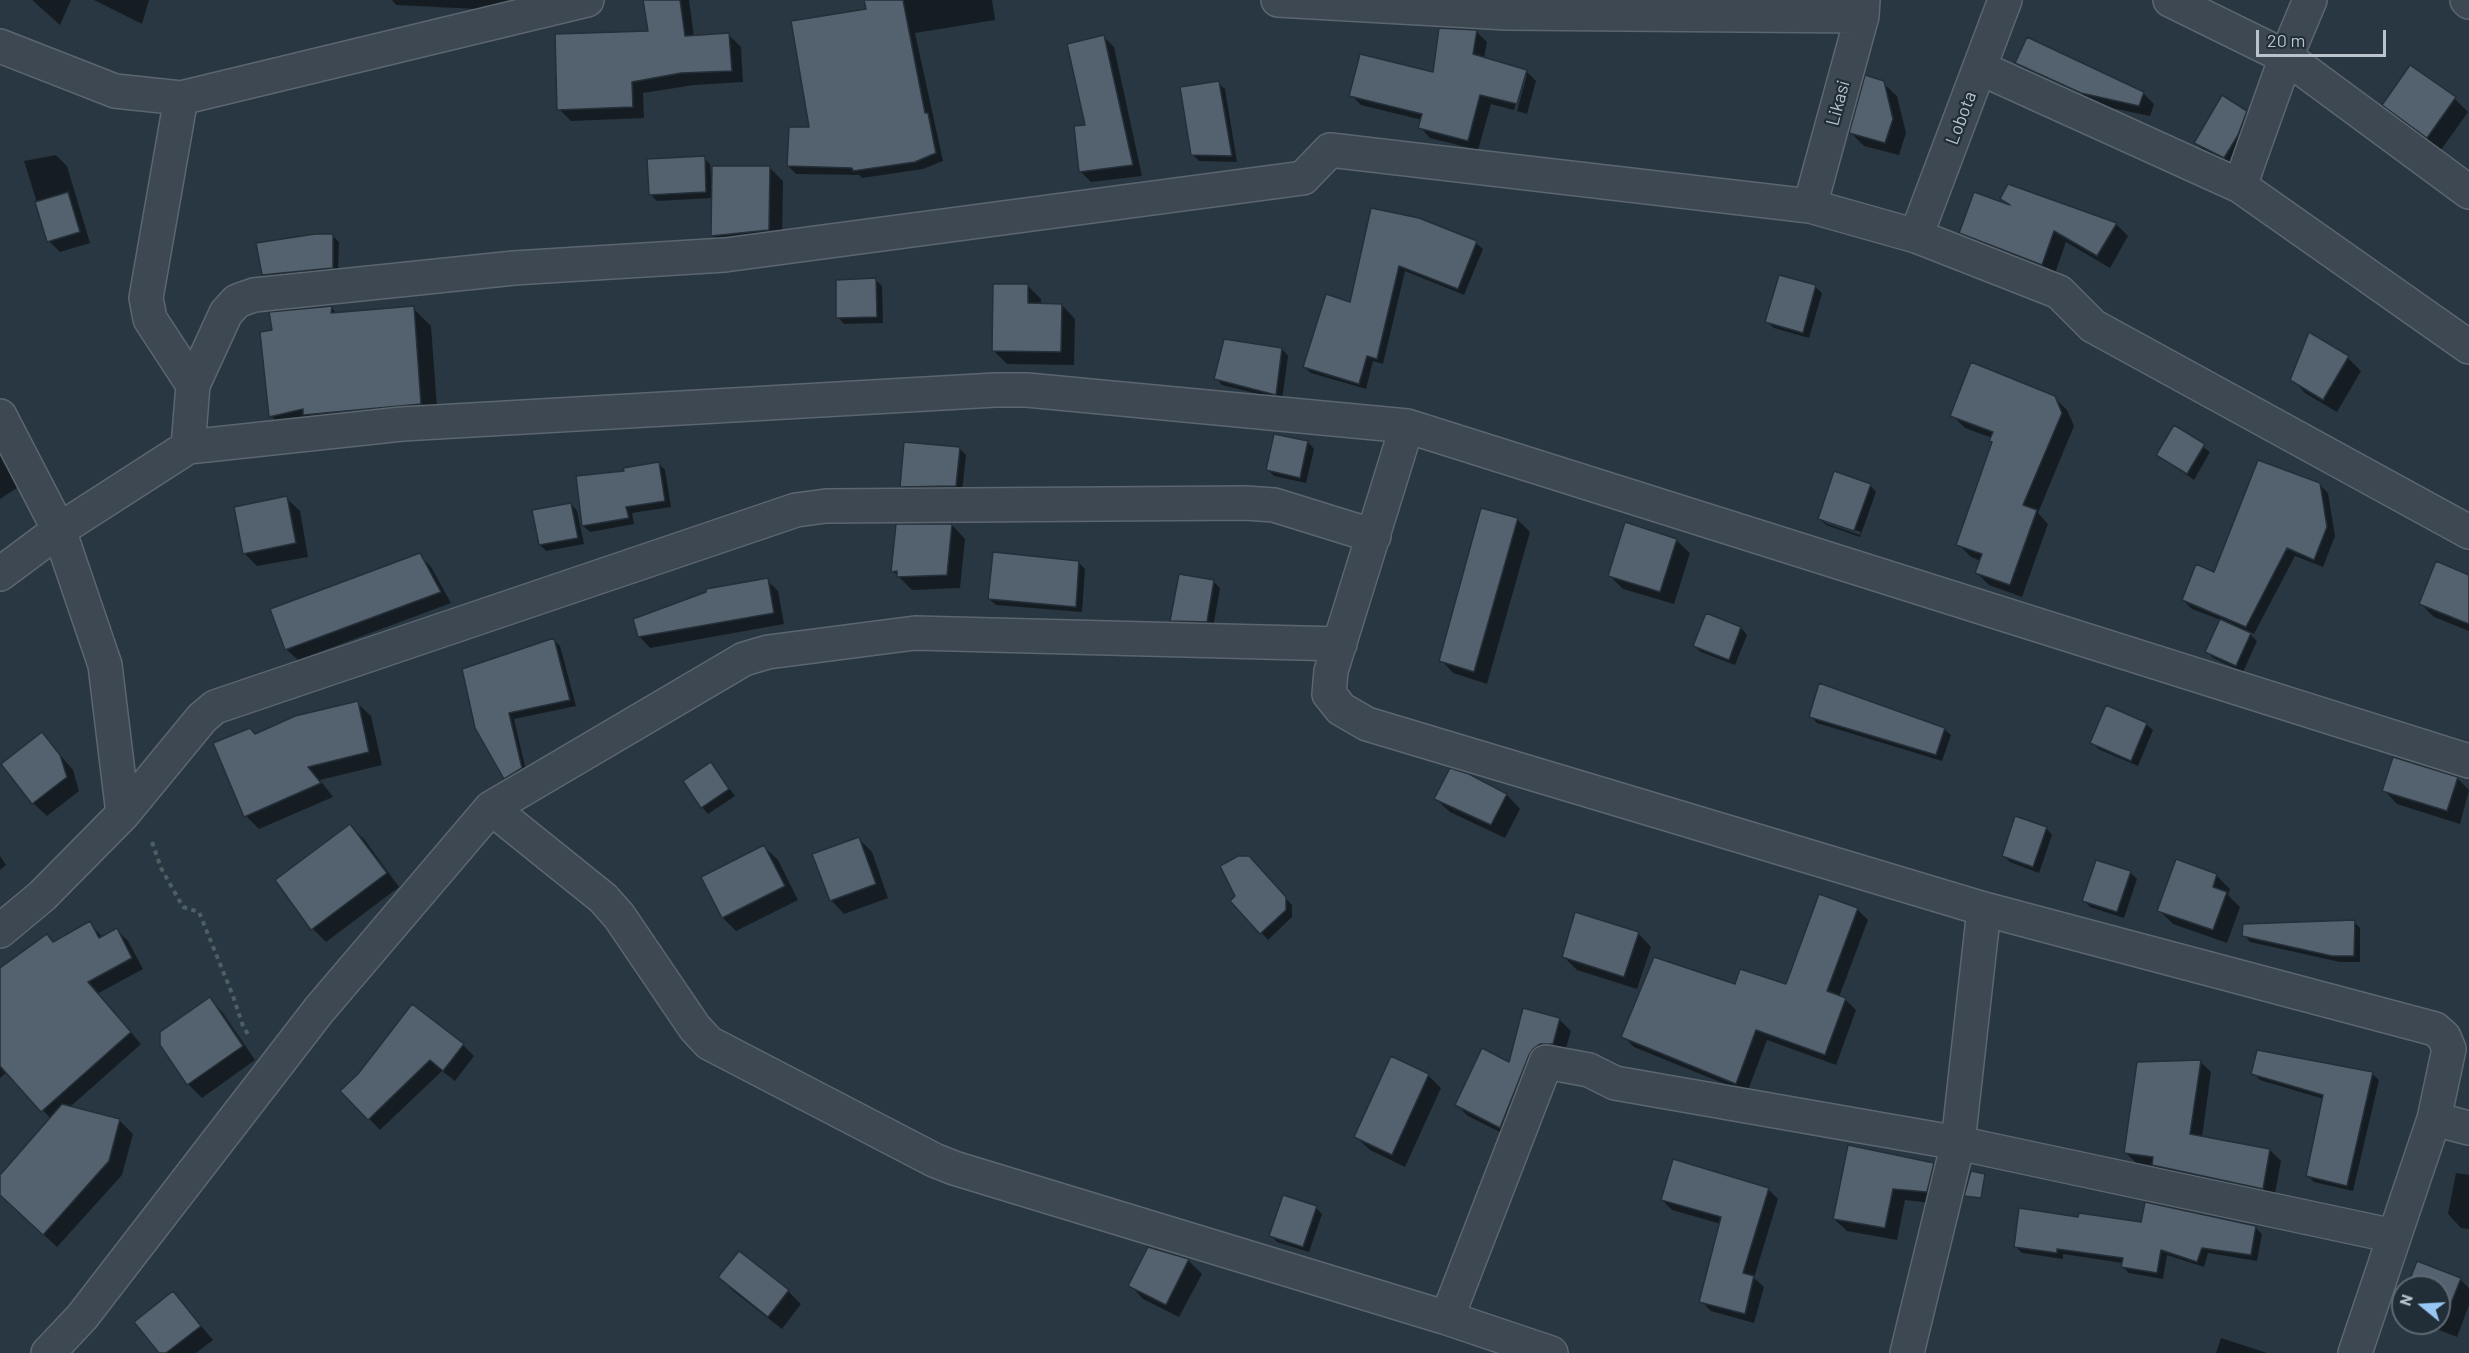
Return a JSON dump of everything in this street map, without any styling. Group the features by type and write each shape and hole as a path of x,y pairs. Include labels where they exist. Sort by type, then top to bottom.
{"lane":[{"path":"0,46 115,90 181,98 517,9 586,0"},
{"path":"1278,0 1506,13 1862,8"},
{"name":"Lobota","path":"1916,236 2005,0"},
{"path":"2170,0 2286,57 2469,192"},
{"path":"2240,186 2286,57 2310,0"},
{"name":"Likasi","path":"1810,206 1862,8"},
{"path":"1980,68 2240,186 2469,346"},
{"path":"181,98 146,298 150,319 193,385"},
{"path":"188,447 193,385 226,313 237,301 254,295 514,268 725,255 1291,180 1303,178 1330,150 1810,206 1916,236 2059,292 2093,326 2469,532"},
{"path":"0,574 59,530 188,447 402,424 1027,390 1407,426 2469,761"},
{"path":"0,416 59,530 105,666 129,807"},
{"path":"1407,426 1330,671 1329,694 1341,709 1367,724 1984,909 2435,1029 2444,1037 2449,1049 2434,1119 2355,1353"},
{"path":"0,931 42,896 129,807 202,718 214,707 796,510 826,506 1245,503 1274,505 1374,536"},
{"path":"48,1353 82,1317 319,1010 491,808 744,659 768,652 915,633 1340,644"},
{"path":"491,808 603,898 619,916 695,1028 709,1043 954,1168 1447,1318 1551,1353"},
{"path":"1907,1353 1958,1143 1984,909"},
{"path":"1447,1318 1546,1062 1589,1070 1615,1083 1958,1143 2394,1236"},
{"path":"2434,1119 2469,1128"}],"path":[{"path":"129,807 183,907 200,912 243,1026 270,1072"}],"building":[{"path":"643,0 680,0 685,36 729,33 732,71 681,73 632,82 633,107 557,110 555,34 648,31"},
{"path":"864,0 903,0 925,113 928,113 936,153 915,162 853,171 852,168 787,166 789,127 809,127 791,21 866,9"},
{"path":"1439,28 1477,30 1473,54 1527,70 1517,104 1480,95 1468,141 1418,128 1422,114 1349,96 1360,54 1433,72"},
{"path":"1104,35 1133,165 1079,172 1074,126 1085,125 1067,44"},
{"path":"2027,37 2144,92 2139,106 2081,93 2015,63"},
{"path":"2410,65 2456,97 2427,138 2382,105"},
{"path":"1865,75 1884,81 1893,119 1885,143 1849,133"},
{"path":"1219,81 1232,156 1191,155 1180,87"},
{"path":"2222,95 2247,111 2238,135 2224,158 2194,143"},
{"path":"705,156 706,192 649,195 647,159"},
{"path":"712,166 770,166 769,230 711,236"},
{"path":"2008,184 2117,223 2097,256 2054,231 2042,265 1959,233 1974,192 2010,205 2000,199"},
{"path":"68,192 80,232 47,242 35,202"},
{"path":"1371,208 1419,218 1477,241 1458,289 1399,266 1377,359 1367,356 1359,384 1303,367 1326,294 1350,302"},
{"path":"315,234 333,234 333,268 262,275 256,243"},
{"path":"1779,275 1816,285 1803,333 1765,322"},
{"path":"876,278 877,317 836,318 836,280"},
{"path":"993,284 1028,284 1028,303 1062,304 1061,352 992,351"},
{"path":"332,306 331,313 414,306 421,404 303,415 303,409 269,417 260,332 272,330 269,312"},
{"path":"2309,332 2349,356 2323,400 2290,380"},
{"path":"1224,339 1282,348 1276,395 1214,379"},
{"path":"1971,362 2055,396 2062,413 2023,505 2037,510 2010,585 1975,573 1982,554 1956,545 1992,442 1989,441 1993,432 1950,416"},
{"path":"2174,425 2205,444 2187,474 2156,455"},
{"path":"1274,434 1308,441 1300,478 1266,470"},
{"path":"904,442 960,447 956,486 900,487"},
{"path":"2258,460 2320,483 2327,527 2314,560 2287,548 2246,627 2182,600 2196,564 2214,572"},
{"path":"659,462 665,501 626,507 629,518 582,526 576,476 624,471 623,468"},
{"path":"1834,471 1871,484 1854,531 1818,519"},
{"path":"287,496 296,543 243,554 234,507"},
{"path":"571,503 578,538 539,545 532,510"},
{"path":"1481,508 1518,518 1474,672 1439,661"},
{"path":"1625,522 1677,539 1660,592 1608,576"},
{"path":"896,524 952,524 947,575 897,577 897,571 891,572"},
{"path":"993,552 1079,561 1076,607 988,599"},
{"path":"420,553 441,592 285,650 270,609"},
{"path":"2436,561 2469,575 2469,624 2419,604"},
{"path":"1179,574 1214,580 1207,622 1170,621"},
{"path":"768,578 774,613 638,637 633,619 706,592 706,589"},
{"path":"1706,613 1741,627 1729,660 1693,646"},
{"path":"2220,619 2251,633 2236,666 2205,652"},
{"path":"554,638 570,700 509,713 522,768 504,779 475,728 462,669"},
{"path":"1819,683 1945,728 1936,755 1809,717"},
{"path":"358,701 369,752 308,767 321,783 244,817 213,743 250,728 255,734 295,716"},
{"path":"2106,705 2147,723 2131,761 2090,743"},
{"path":"42,732 60,755 67,777 32,804 1,764"},
{"path":"2393,757 2458,777 2447,811 2382,791"},
{"path":"711,762 729,789 701,808 683,781"},
{"path":"1450,768 1469,774 1507,794 1491,825 1434,799"},
{"path":"2015,816 2047,827 2033,867 2002,856"},
{"path":"350,824 387,873 311,930 275,880"},
{"path":"859,837 876,884 830,901 812,854"},
{"path":"764,845 785,886 722,918 701,877"},
{"path":"1238,856 1249,856 1286,897 1286,910 1260,934 1230,901 1235,896 1220,866"},
{"path":"2176,859 2217,874 2213,887 2227,892 2213,930 2157,911"},
{"path":"2096,860 2131,871 2117,912 2082,901"},
{"path":"1819,894 1858,908 1827,991 1846,998 1825,1055 1756,1030 1736,1084 1621,1037 1654,957 1735,984 1740,969 1786,984"},
{"path":"1575,912 1639,932 1624,977 1562,957"},
{"path":"2355,920 2354,956 2332,956 2242,936 2243,924"},
{"path":"90,921 99,938 117,928 132,958 88,982 131,1032 41,1112 0,1066 0,968 47,934 53,942"},
{"path":"210,997 243,1046 187,1085 160,1045 160,1032"},
{"path":"412,1004 464,1044 443,1071 430,1060 368,1120 340,1091 358,1074"},
{"path":"1523,1008 1560,1018 1553,1044 1540,1044 1529,1055 1500,1128 1455,1105 1482,1048 1509,1062"},
{"path":"2257,1050 2373,1072 2347,1186 2306,1176 2323,1095 2251,1074"},
{"path":"1391,1056 1429,1074 1392,1155 1354,1137"},
{"path":"2201,1060 2190,1134 2270,1149 2263,1189 2152,1165 2153,1157 2124,1153 2137,1062"},
{"path":"62,1104 120,1119 109,1161 43,1235 0,1195 0,1175"},
{"path":"1848,1145 1934,1163 1927,1192 1893,1189 1885,1228 1833,1219"},
{"path":"1673,1159 1769,1188 1743,1273 1754,1276 1745,1314 1699,1302 1721,1217 1661,1200"},
{"path":"1971,1171 1985,1174 1981,1198 1964,1196"},
{"path":"1283,1195 1317,1206 1303,1247 1269,1236"},
{"path":"2145,1202 2256,1226 2251,1255 2202,1248 2197,1262 2161,1250 2157,1273 2121,1267 2123,1258 2057,1249 2057,1253 2014,1247 2019,1208 2078,1217 2079,1213 2141,1222"},
{"path":"1148,1247 1189,1259 1166,1305 1128,1286"},
{"path":"739,1251 789,1290 768,1317 718,1277"},
{"path":"2417,1261 2461,1278 2451,1304 2451,1275 2412,1275"},
{"path":"173,1291 201,1326 166,1353 159,1353 134,1322"}]}
